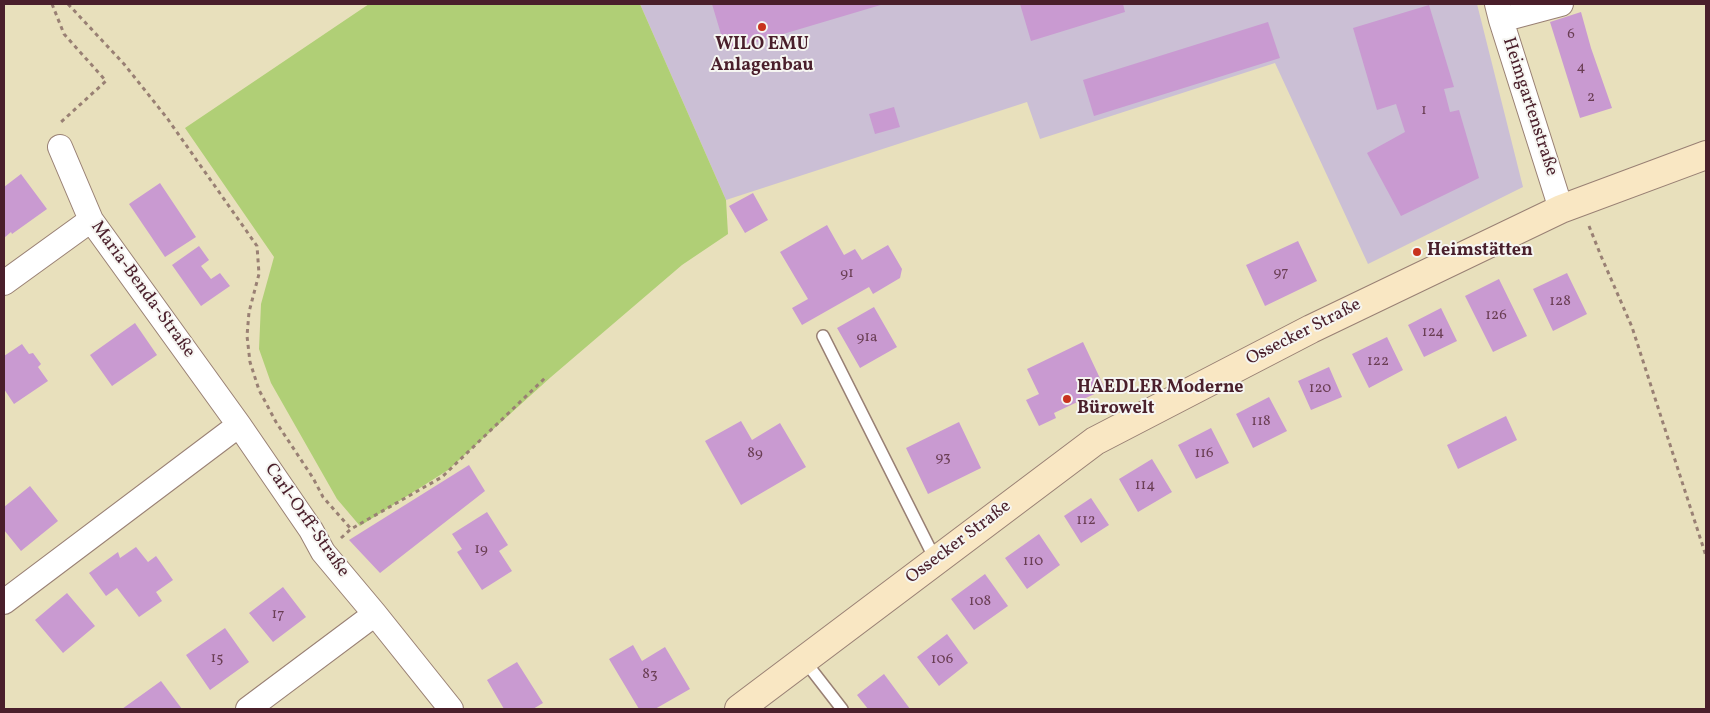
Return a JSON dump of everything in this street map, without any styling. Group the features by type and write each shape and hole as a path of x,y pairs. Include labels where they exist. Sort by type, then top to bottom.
{"street":[{"path":"1499,12 1561,4"},
{"name":"Heimgartenstraße","path":"1499,12 1561,209"},
{"name":"Maria-Benda-Straße","path":"60,147 91,220 239,425"},
{"name":"Ossecker Straße","path":"739,709 1095,441 1320,324 1561,209 1706,155"},
{"path":"4,283 91,220"},
{"path":"4,602 239,425"},
{"name":"Carl-Orff-Straße","path":"239,425 311,530 323,552 376,614 451,709"},
{"path":"248,709 376,614"}],"lane":[{"path":"823,336 936,561"},
{"path":"804,660 842,709"}],"path":[{"path":"52,4 64,34 106,81 58,125 60,147"},
{"path":"68,4 124,64 166,118 257,246 259,274 248,312 247,336 250,362 258,390 323,497 351,529"},
{"path":"1600,256 1632,327 1706,556"},
{"path":"323,552 351,529 442,477 545,378"}],"shaded area":[{"path":"640,4 1477,4 1523,187 1368,264 1275,63 1040,139 1027,102 726,200"}],"green space":[{"path":"369,4 640,4 726,200 728,234 682,265 551,377 448,470 360,526 337,499 271,383 259,349 261,304 274,257 185,128"}],"building":[{"name":"WILO EMU Anlagenbau","path":"712,4 884,4 726,51"},
{"path":"1020,4 1123,4 1125,12 1031,41"},
{"path":"1429,5 1454,87 1444,89 1450,112 1459,110 1479,178 1401,216 1367,153 1405,132 1396,104 1377,110 1353,28"},
{"path":"1581,12 1591,48 1612,108 1580,118 1550,22"},
{"path":"1268,22 1280,58 1094,116 1083,80"},
{"path":"894,107 900,127 875,134 869,114"},
{"path":"21,174 47,209 4,238 4,187"},
{"path":"160,183 196,237 165,257 129,204"},
{"path":"753,193 768,220 745,233 729,206"},
{"path":"827,225 844,255 855,249 862,260 888,245 902,269 900,278 873,294 869,287 802,325 792,308 808,299 780,252"},
{"path":"1298,241 1317,281 1265,306 1246,265"},
{"path":"199,246 209,260 201,266 211,279 220,273 230,286 201,306 172,265"},
{"path":"1567,273 1587,314 1553,331 1533,289"},
{"path":"1499,279 1527,336 1493,352 1465,296"},
{"path":"874,307 897,347 860,368 837,328"},
{"path":"1441,308 1457,341 1424,357 1408,325"},
{"path":"135,323 157,355 112,386 90,355"},
{"path":"1387,337 1403,370 1369,388 1352,354"},
{"path":"1083,342 1105,389 1054,413 1056,418 1039,426 1026,400 1039,394 1027,369"},
{"path":"22,344 29,354 33,353 41,364 38,367 48,381 14,404 4,389 4,356"},
{"path":"1329,367 1342,397 1311,410 1298,381"},
{"path":"1269,397 1287,431 1253,448 1236,414"},
{"path":"1506,416 1517,440 1458,469 1447,445"},
{"path":"741,421 752,440 780,423 806,467 741,505 705,441"},
{"path":"959,422 981,468 928,494 906,448"},
{"path":"1211,428 1229,463 1196,479 1178,445"},
{"path":"1152,459 1172,492 1138,512 1119,479"},
{"path":"469,465 485,491 380,573 349,540"},
{"path":"30,486 58,521 21,551 4,530 4,507"},
{"path":"1091,498 1109,525 1081,543 1064,516"},
{"path":"487,512 508,545 499,551 512,571 482,590 457,552 462,549 452,534"},
{"path":"1039,534 1060,565 1027,589 1005,558"},
{"path":"136,547 148,562 156,556 173,580 156,592 162,601 139,617 117,588 106,596 89,573 118,552 120,558"},
{"path":"985,574 1008,606 974,630 951,599"},
{"path":"283,587 306,617 273,642 249,613"},
{"path":"67,593 95,626 63,653 35,620"},
{"path":"225,628 249,662 210,690 186,655"},
{"path":"947,634 968,663 939,686 917,657"},
{"path":"633,645 642,661 665,647 690,689 655,709 639,709 609,659"},
{"path":"517,662 543,703 533,709 504,709 487,680"},
{"path":"884,674 910,709 868,709 857,695"},
{"path":"161,681 182,709 122,709"}],"place":[{"name":"WILO EMU Anlagenbau","path":"762,27"},
{"name":"Heimstätten","path":"1417,252"},
{"name":"HAEDLER Moderne Bürowelt","path":"1067,399"}]}
